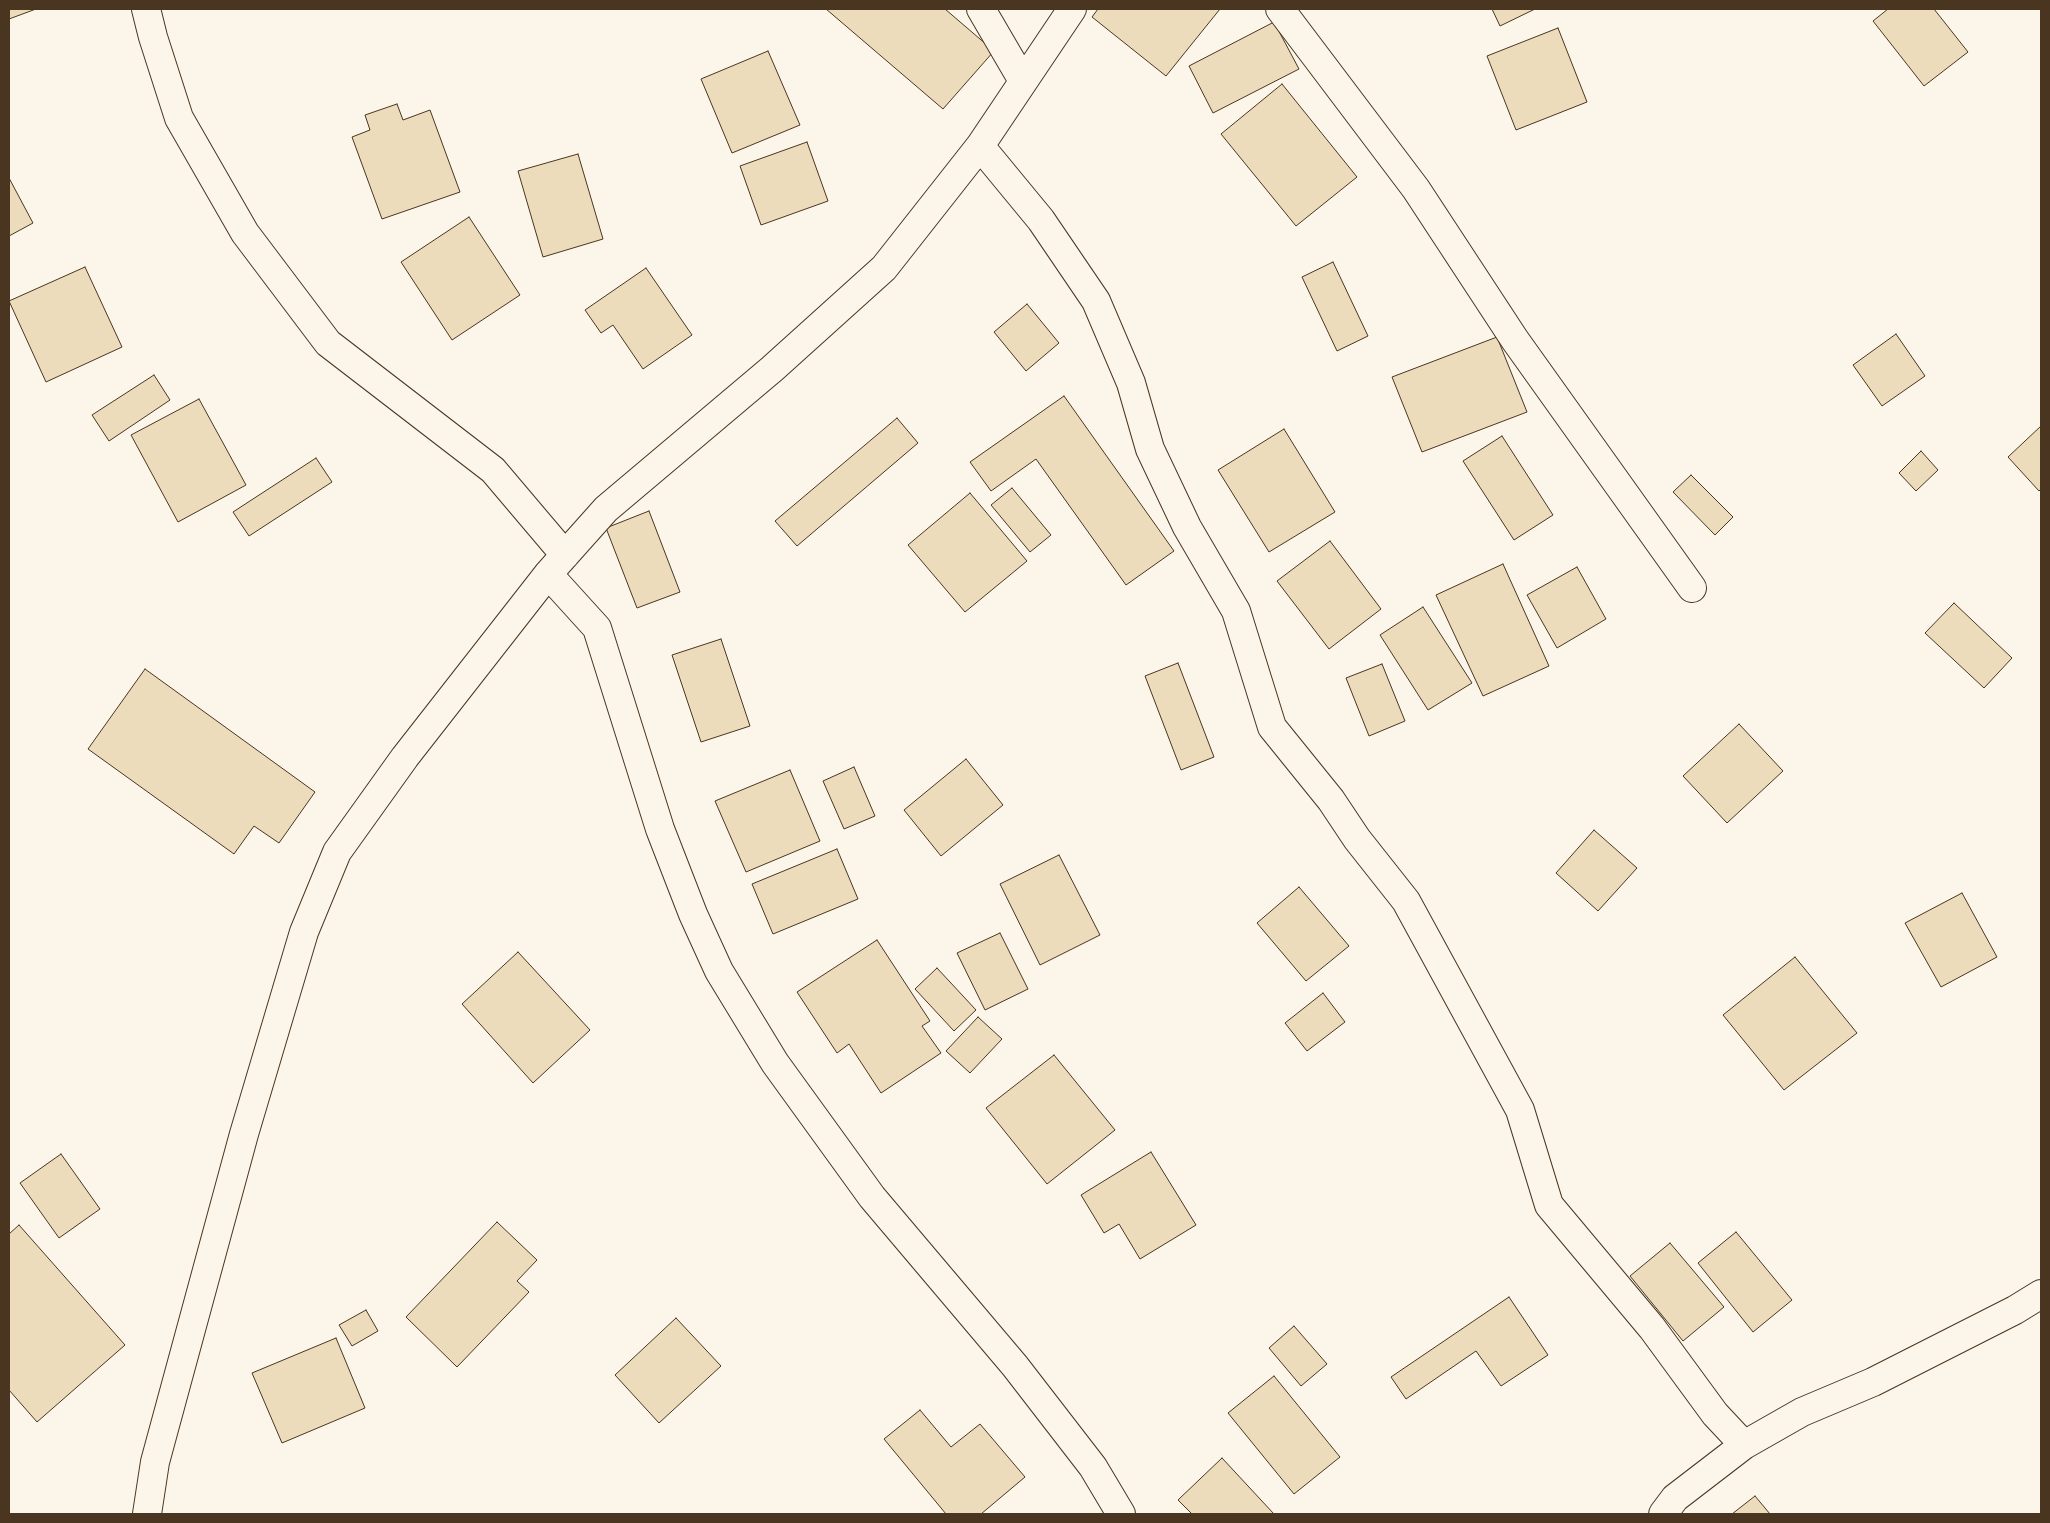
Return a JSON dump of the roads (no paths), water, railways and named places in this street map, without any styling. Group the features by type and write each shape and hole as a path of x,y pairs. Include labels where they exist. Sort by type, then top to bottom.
{"street":[{"path":"146,9 179,118 245,233 328,342 493,470 597,628 660,829 693,914 719,971 774,1063 872,1197 1015,1366 1093,1467 1121,1514"},
{"path":"981,9 1023,81"},
{"path":"146,1514 155,1462 247,1125 304,932 337,852 405,756 556,565 606,509 772,369 884,268 980,146 1072,9"},
{"path":"1280,9 1416,189 1515,340 1692,588"},
{"path":"980,146 1041,220 1096,301 1131,383 1150,449 1186,526 1236,610 1272,727 1331,800 1356,839 1406,901 1520,1110 1549,1205 1652,1328 1715,1414 1744,1445"},
{"path":"1662,1514 1675,1498 1744,1445 1802,1412 1873,1382 2015,1310 2041,1294"}]}
